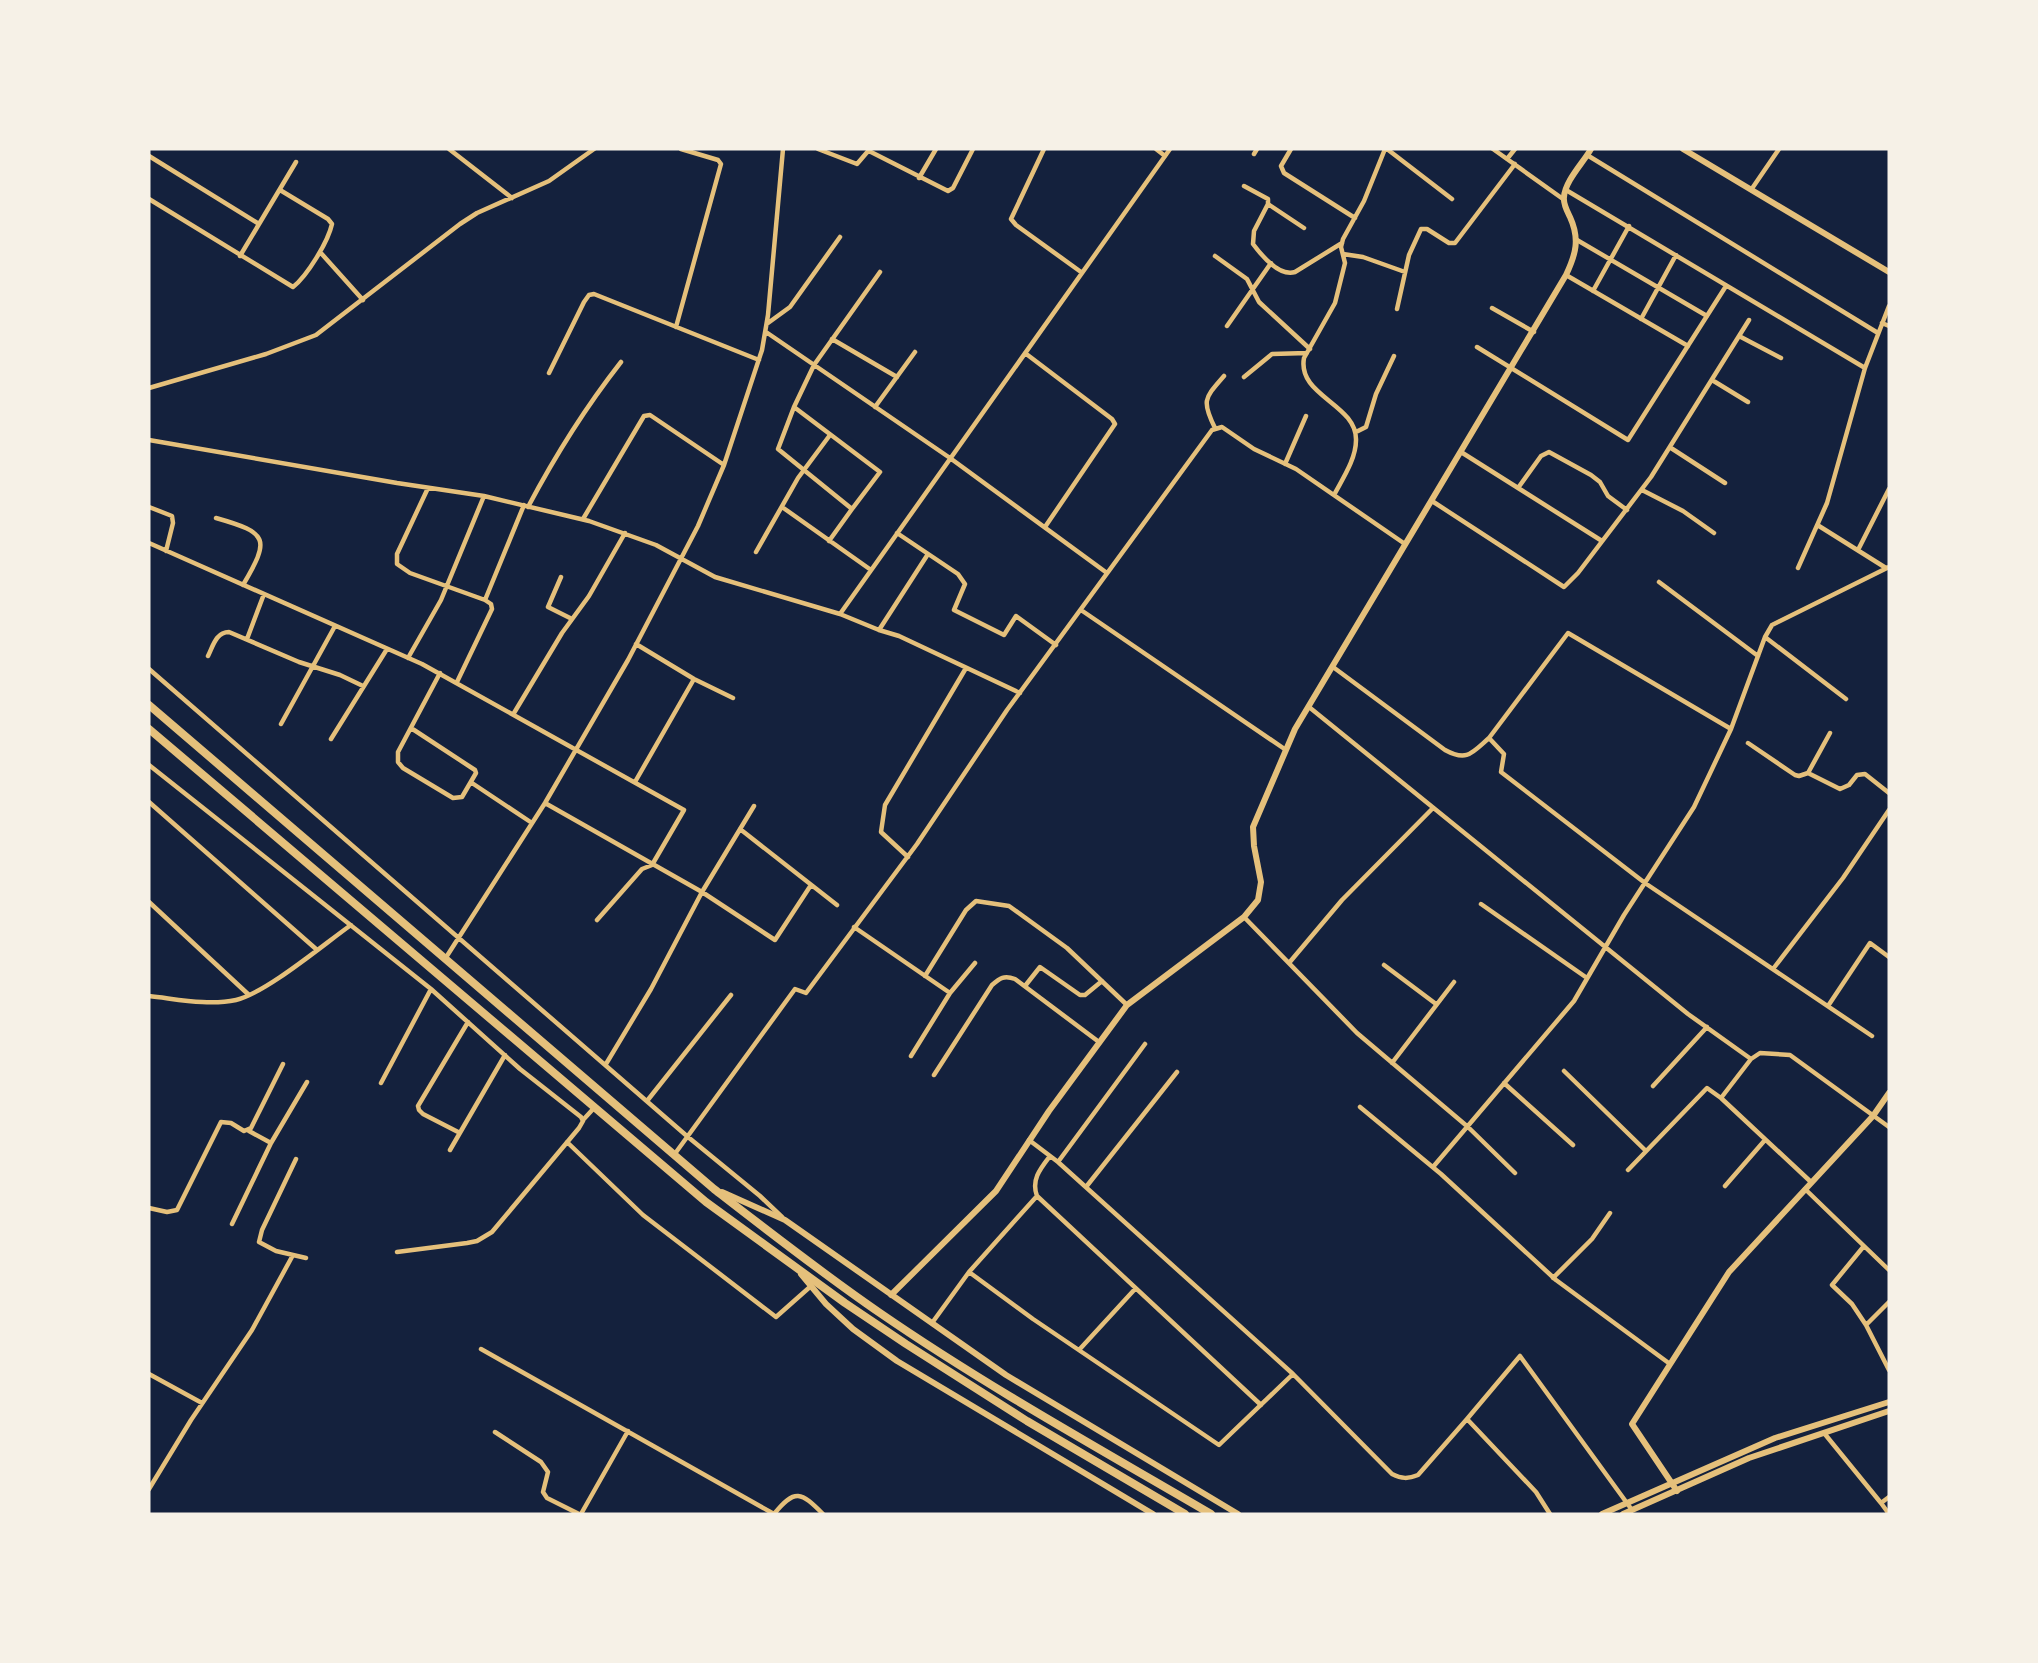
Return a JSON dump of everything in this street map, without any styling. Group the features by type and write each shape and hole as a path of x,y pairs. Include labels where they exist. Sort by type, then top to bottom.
{"highway":[{"path":"149,705 714,1189 802,1258 881,1314 1050,1420 1211,1514"},
{"path":"149,729 706,1202 794,1267 917,1351 1185,1514"}],"street":[{"path":"449,149 512,198"},
{"path":"149,388 266,354 316,335 460,224 550,181 594,149"},
{"path":"676,327 721,164 718,160 681,149"},
{"path":"445,959 545,803 636,644 682,558 724,465 766,332 783,149"},
{"path":"818,149 827,150 857,164 869,150 938,188 951,191 973,149"},
{"path":"919,178 936,149"},
{"path":"1044,149 1011,219 1081,272"},
{"path":"1156,149 1166,156"},
{"path":"840,614 1170,149"},
{"path":"1291,149 1280,166 1284,173 1355,218"},
{"path":"1268,204 1256,226 1253,244 1271,263 1288,274 1342,243 1364,201 1386,149 1452,199"},
{"path":"891,1295 996,1191 1029,1140 1127,1004 1244,917 1258,900 1261,882 1253,827 1286,750 1405,544 1513,368 1574,258 1577,240 1575,228 1563,199 1493,149"},
{"path":"1507,159 1515,149"},
{"path":"1683,149 1889,272"},
{"path":"1751,190 1779,149"},
{"path":"1563,199 1589,152 1878,333"},
{"path":"149,156 259,224"},
{"path":"240,256 296,162"},
{"path":"1397,309 1409,255 1420,229 1427,229 1449,243 1455,243 1515,164"},
{"path":"1244,186 1265,196 1268,204 1304,228"},
{"path":"149,199 293,287 299,283 320,252 332,224 280,190"},
{"path":"1566,190 1865,368"},
{"path":"1593,291 1629,226"},
{"path":"767,324 790,307 840,237"},
{"path":"1577,240 1707,316"},
{"path":"1334,495 1354,452 1356,432 1350,422 1305,376 1302,368 1308,351 1335,303 1343,276 1342,243"},
{"path":"320,252 363,300"},
{"path":"1343,254 1363,257 1405,272"},
{"path":"1641,319 1676,255"},
{"path":"1215,256 1247,279 1259,302 1308,351"},
{"path":"1227,326 1271,263"},
{"path":"852,509 778,447 814,365 880,272"},
{"path":"1566,275 1688,346"},
{"path":"1477,347 1628,440 1726,286"},
{"path":"549,373 589,295 594,294 759,360"},
{"path":"1798,568 1819,526 1844,448 1865,368 1889,306"},
{"path":"1492,308 1534,332"},
{"path":"1432,501 1564,587 1578,573 1642,490 1671,448 1749,320"},
{"path":"1881,323 1889,326"},
{"path":"766,332 950,458 1107,573"},
{"path":"1740,336 1781,358"},
{"path":"832,339 897,377"},
{"path":"1244,377 1272,354 1308,351"},
{"path":"875,407 915,352"},
{"path":"1024,352 1115,424 1045,527"},
{"path":"1356,432 1366,427 1376,394 1394,356"},
{"path":"485,600 526,506 594,396 621,362"},
{"path":"1215,428 1206,411 1206,400 1224,376"},
{"path":"1712,380 1748,402"},
{"path":"794,407 880,471 829,541"},
{"path":"583,519 644,416 650,415 724,465"},
{"path":"1286,464 1306,416"},
{"path":"1215,428 1222,428 1254,449 1286,464 1405,544"},
{"path":"674,1155 795,989 806,993 908,857 1020,693 1215,428"},
{"path":"756,552 804,470 830,435"},
{"path":"149,440 484,496 583,519 625,533 682,558 715,577 840,614 899,636 1020,693"},
{"path":"1671,448 1725,483"},
{"path":"1461,452 1602,541"},
{"path":"1518,488 1541,456 1549,452 1591,475 1600,482 1608,496 1627,510"},
{"path":"428,488 395,560 402,569 491,604 490,615 457,682"},
{"path":"1858,550 1889,489"},
{"path":"1642,490 1683,512 1714,533"},
{"path":"408,658 447,587 484,496"},
{"path":"149,507 172,516 173,523 166,551"},
{"path":"782,507 871,570"},
{"path":"216,518 240,525 260,540 260,557 243,585"},
{"path":"1819,526 1888,568"},
{"path":"514,713 589,596 625,533"},
{"path":"897,533 958,574 965,584 954,610 1003,635 1016,616 1056,645"},
{"path":"149,543 440,673 684,810 652,866 642,869 597,920"},
{"path":"879,630 928,554"},
{"path":"1433,1167 1574,1001 1694,807 1731,729 1765,637 1773,625 1888,568"},
{"path":"561,577 548,607 572,619"},
{"path":"1659,582 1758,656"},
{"path":"247,639 264,594"},
{"path":"1081,610 1286,750"},
{"path":"281,724 335,626"},
{"path":"208,656 218,637 224,632 363,686"},
{"path":"1333,667 1458,757 1469,755 1489,738 1568,633 1731,729"},
{"path":"1765,637 1846,699"},
{"path":"636,644 733,698"},
{"path":"331,739 387,649"},
{"path":"908,857 881,832 885,805 966,668"},
{"path":"149,669 785,1220 1006,1375 1238,1514"},
{"path":"411,728 475,770 472,783 462,797 453,798 397,762 411,728 440,673"},
{"path":"635,782 694,678"},
{"path":"1309,707 1605,947 1751,1059"},
{"path":"1748,743 1799,776 1808,773 1830,733"},
{"path":"1489,738 1504,754 1502,772 1645,883 1872,1036"},
{"path":"149,765 431,989 583,1120"},
{"path":"1808,773 1840,789 1849,785 1857,775 1865,775 1889,793"},
{"path":"472,783 532,823"},
{"path":"149,802 317,950"},
{"path":"545,803 702,892 775,940 811,885"},
{"path":"606,1064 651,989 702,892 754,806"},
{"path":"1289,963 1342,900 1433,808"},
{"path":"1773,969 1843,877 1889,810"},
{"path":"740,829 837,905"},
{"path":"925,976 966,910 976,901 1009,906 1067,948 1127,1004"},
{"path":"149,902 249,995"},
{"path":"1480,904 1587,978"},
{"path":"1244,917 1357,1032 1468,1127 1515,1173"},
{"path":"149,996 219,1002 236,1000 249,995 351,925"},
{"path":"854,928 950,993"},
{"path":"1828,1006 1870,943 1889,957"},
{"path":"911,1056 950,993 975,963"},
{"path":"1384,965 1437,1005"},
{"path":"1024,986 1040,967 1080,995 1085,995 1102,981"},
{"path":"934,1075 992,985 1007,976 1099,1042"},
{"path":"1392,1063 1454,982"},
{"path":"381,1083 431,989"},
{"path":"647,1101 731,995"},
{"path":"460,1133 423,1114 418,1105 469,1022"},
{"path":"1653,1086 1707,1027"},
{"path":"1058,1162 1145,1044"},
{"path":"1721,1098 1751,1059 1760,1053 1790,1055 1889,1127"},
{"path":"450,1150 505,1055"},
{"path":"248,1131 284,1064"},
{"path":"1564,1071 1646,1151"},
{"path":"1086,1187 1177,1072"},
{"path":"232,1224 271,1143 307,1082"},
{"path":"1504,1083 1573,1144"},
{"path":"1628,1170 1707,1088 1811,1182"},
{"path":"1676,1490 1632,1424 1729,1272 1872,1116 1889,1093"},
{"path":"1360,1107 1433,1167 1553,1278 1670,1364"},
{"path":"397,1252 467,1243 484,1238 505,1218 594,1108"},
{"path":"149,1208 167,1212 177,1210 221,1122 225,1121 271,1143"},
{"path":"1029,1140 1058,1162 1293,1374 1392,1475 1400,1478 1418,1475 1520,1356 1632,1510"},
{"path":"1725,1186 1765,1140"},
{"path":"568,1142 643,1215 776,1318 811,1286"},
{"path":"1050,1156 1039,1170 1033,1186 1037,1196 1261,1405"},
{"path":"296,1159 262,1230 259,1242 267,1248 306,1258"},
{"path":"1804,1188 1889,1270"},
{"path":"714,1189 785,1220"},
{"path":"932,1323 969,1272 1037,1196"},
{"path":"1553,1278 1592,1239 1610,1213"},
{"path":"1864,1246 1832,1285 1852,1304 1889,1370"},
{"path":"149,1489 202,1403 252,1330 293,1255"},
{"path":"794,1267 826,1304 853,1329 897,1361 1153,1514"},
{"path":"969,1272 1219,1445 1293,1374"},
{"path":"1079,1350 1135,1289"},
{"path":"1866,1325 1889,1302"},
{"path":"481,1349 774,1514 787,1498 796,1494 804,1496 823,1514"},
{"path":"149,1374 202,1403"},
{"path":"1602,1514 1775,1437 1889,1402"},
{"path":"1623,1514 1749,1458 1889,1411"},
{"path":"1467,1419 1536,1492 1550,1514"},
{"path":"495,1432 541,1462 548,1472 543,1492 547,1497 580,1514 628,1431"},
{"path":"1824,1433 1889,1514"},
{"path":"1881,1503 1889,1497"}]}
